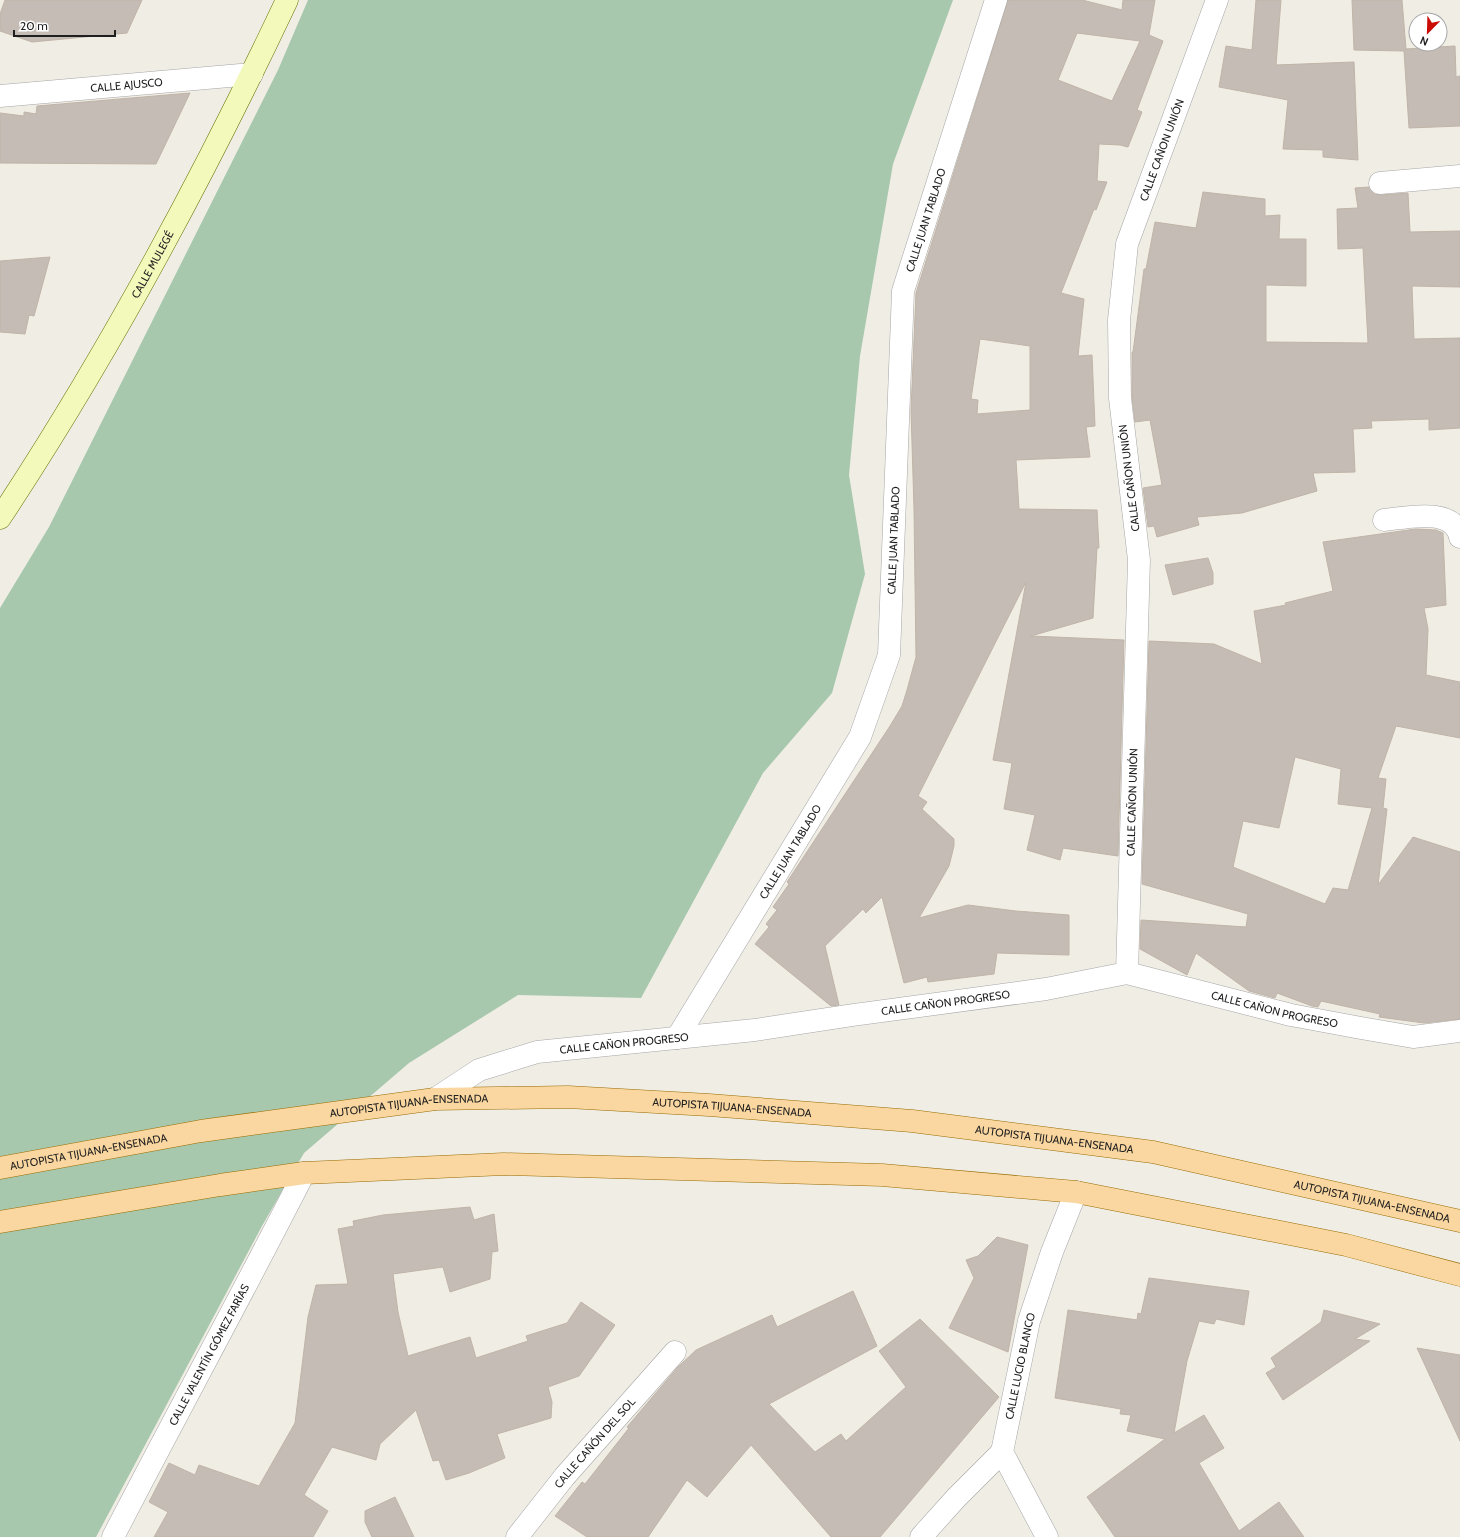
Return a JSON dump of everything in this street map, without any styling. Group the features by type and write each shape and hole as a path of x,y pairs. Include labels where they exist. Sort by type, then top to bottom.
{"main road":[{"name":"AUTOPISTA TIJUANA-ENSENADA","path":"0,1168 201,1131 436,1099 568,1097 709,1105 912,1121 1153,1152 1460,1221"},
{"path":"0,1222 220,1185 304,1173 504,1164 882,1175 1076,1192 1346,1244 1460,1275"}],"street":[{"name":"CALLE MULEGÉ","path":"0,518 31,471 115,332 187,202 252,74 287,0"},
{"name":"CALLE JUAN TABLADO","path":"677,1038 860,737 889,655 903,292 996,0"},
{"name":"CALLE CAÑON UNIÓN","path":"1127,973 1139,560 1120,398 1119,320 1127,244 1217,0"},
{"name":"CALLE AJUSCO","path":"0,96 252,74"},
{"path":"1380,183 1460,176"},
{"path":"1384,520 1428,516 1442,518 1452,524 1459,531 1460,537"},
{"name":"CALLE CAÑON PROGRESO","path":"436,1099 479,1070 538,1052 755,1030 1046,989 1127,973 1291,1015 1361,1028 1413,1037 1460,1031"},
{"name":"CALLE VALENTÍN GÓMEZ FARÍAS","path":"113,1537 304,1173"},
{"name":"CALLE LUCIO BLANCO","path":"1002,1452 1029,1321 1052,1252 1076,1192"},
{"name":"CALLE CAÑÓN DEL SOL","path":"517,1537 565,1476 675,1352"},
{"path":"921,1537 956,1498 1002,1452 1047,1537"}],"green space":[{"path":"308,0 953,0 893,164 860,356 849,475 865,574 832,693 763,773 641,998 518,995 409,1063 304,1153 262,1226 96,1537 0,1537 0,608 49,527 278,70"}],"building":[{"path":"5,0 142,0 127,33 32,42 0,31 0,14"},
{"path":"1008,0 1082,0 1122,10 1123,0 1155,0 1149,35 1163,41 1137,110 1142,112 1128,147 1099,144 1097,181 1107,182 1096,210 1094,209 1061,293 1084,299 1078,356 1092,355 1095,426 1086,427 1090,457 1016,460 1019,509 1097,510 1099,548 1097,548 1093,618 1031,636 1124,640 1118,856 1063,848 1060,860 1027,850 1035,815 1004,809 1012,763 993,760 1026,582 918,796 927,802 922,809 954,839 954,846 949,866 919,918 968,905 1016,911 1069,915 1069,955 997,953 994,974 928,982 927,977 904,983 882,897 866,913 863,909 825,946 839,1005 831,1006 755,944 769,927 766,924 777,910 773,907 789,884 787,882 902,706 916,657 911,410 916,293","holes":["1077,33 1140,41 1112,101 1058,80","980,339 1030,346 1030,410 977,414 978,400 971,399"]},
{"path":"1256,0 1281,0 1276,65 1354,62 1358,160 1323,157 1323,150 1283,149 1288,100 1219,87 1226,46 1252,50"},
{"path":"1352,0 1402,0 1406,49 1408,49 1408,52 1448,52 1448,46 1455,46 1456,77 1460,76 1460,126 1409,128 1404,51 1354,50"},
{"path":"190,93 156,164 0,163 0,113 24,116 24,112 36,114 37,106"},
{"path":"1369,187 1374,194 1381,195 1408,193 1410,232 1460,231 1460,287 1412,286 1414,339 1460,338 1460,428 1429,430 1429,419 1371,421 1372,428 1353,429 1355,472 1313,473 1317,491 1242,513 1197,517 1199,525 1157,537 1154,526 1148,527 1143,488 1162,485 1150,420 1135,422 1132,397 1132,352 1144,269 1146,269 1155,222 1196,228 1203,192 1265,199 1265,216 1280,215 1279,239 1306,239 1306,286 1266,285 1266,342 1368,343 1363,248 1338,249 1337,209 1358,208 1355,188"},
{"path":"50,257 34,316 29,315 25,334 0,332 0,261"},
{"path":"1416,529 1436,530 1443,533 1446,605 1424,608 1428,629 1426,675 1460,682 1460,738 1396,726 1378,778 1386,779 1383,808 1387,809 1378,885 1413,837 1460,852 1460,1019 1424,1023 1379,1017 1380,1014 1321,1001 1318,1007 1312,1006 1277,993 1275,998 1249,991 1196,953 1187,975 1140,949 1141,920 1246,927 1248,914 1142,884 1149,641 1214,644 1262,664 1254,611 1286,605 1285,603 1333,591 1323,542","holes":["1295,757 1341,769 1338,804 1372,808 1348,890 1333,888 1325,904 1233,867 1243,821 1279,828"]},
{"path":"1208,558 1213,573 1213,584 1173,595 1165,565"},
{"path":"470,1207 474,1220 494,1214 498,1251 492,1252 490,1279 450,1292 443,1267 393,1274 398,1312 408,1356 470,1337 476,1358 528,1341 526,1336 567,1323 581,1302 615,1325 579,1376 548,1387 552,1402 551,1418 497,1434 505,1458 469,1473 446,1480 439,1460 433,1461 416,1410 380,1444 376,1460 332,1447 304,1495 328,1511 313,1537 154,1537 168,1512 149,1502 169,1463 195,1475 199,1465 259,1486 295,1423 308,1317 316,1285 348,1284 338,1229 354,1226 353,1221 383,1215"},
{"path":"997,1237 1028,1245 1008,1352 949,1328 974,1278 966,1260 978,1256"},
{"path":"1149,1278 1249,1291 1244,1325 1216,1319 1214,1324 1199,1321 1187,1361 1174,1433 1204,1415 1224,1448 1199,1463 1239,1531 1279,1502 1304,1537 1115,1537 1087,1497 1165,1439 1127,1431 1131,1415 1120,1414 1121,1409 1055,1398 1068,1310 1137,1320 1138,1313 1141,1314"},
{"path":"853,1291 877,1346 769,1404 815,1452 841,1434 846,1441 906,1387 879,1351 920,1319 999,1397 880,1537 831,1537 751,1445 707,1497 687,1480 648,1537 587,1537 555,1516 582,1482 585,1484 629,1428 627,1427 655,1394 678,1367 696,1350 772,1315 777,1327"},
{"path":"1324,1310 1380,1324 1355,1339 1370,1341 1283,1400 1266,1373 1276,1367 1271,1358 1321,1322"},
{"path":"1417,1348 1460,1355 1460,1441"},
{"path":"395,1497 414,1537 372,1537 365,1522 365,1511"}]}
